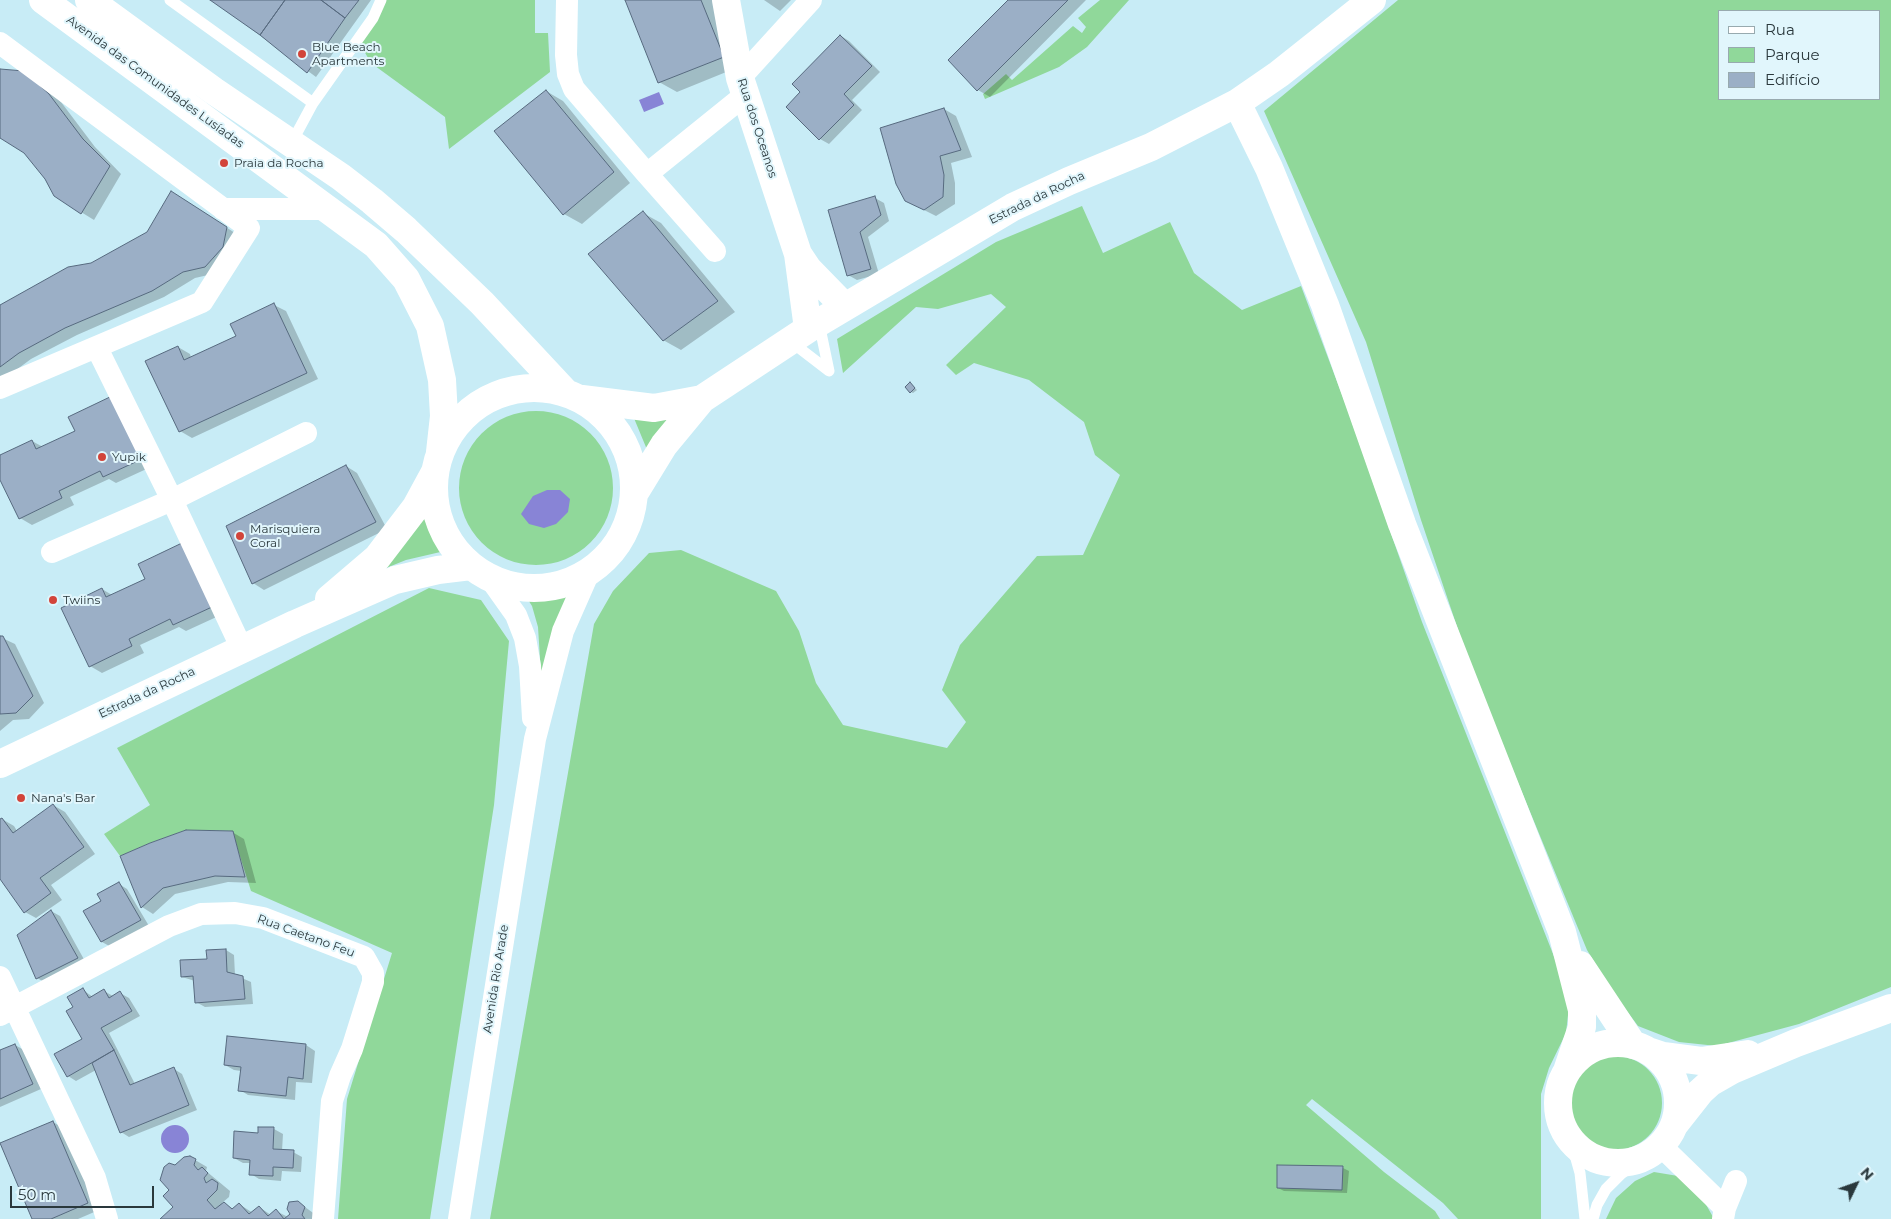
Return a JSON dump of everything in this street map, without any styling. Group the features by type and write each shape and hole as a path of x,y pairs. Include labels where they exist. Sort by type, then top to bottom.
{"street":[{"name":"Avenida das Comunidades Lusíadas","path":"42,0 328,209 382,251 406,278 430,326 442,380 444,416 434,493 437,514 445,533 456,551 480,572"},
{"path":"88,0 214,91 292,142 341,177 406,230 482,303 573,396 597,410 612,425 623,442 631,462 634,494 628,524 619,543 605,559 589,572 570,582 543,588 508,585 480,572"},
{"path":"567,0 566,56 568,74 574,89 715,251"},
{"name":"Rua dos Oceanos","path":"726,0 743,86 798,254"},
{"path":"647,174 743,86 811,0"},
{"name":"Estrada da Rocha","path":"634,494 664,444 702,399 806,331 1013,207 1069,181 1151,147 1237,103 1279,74 1372,0"},
{"path":"0,44 249,228 202,302 0,388"},
{"path":"1237,103 1269,168 1325,305 1402,524 1562,932 1582,1010 1579,1038 1560,1088 1558,1107 1562,1125 1571,1142 1591,1157 1603,1162 1628,1163 1658,1144 1690,1103 1712,1082 1732,1070 1796,1043 1891,1008"},
{"path":"223,209 328,209"},
{"path":"798,254 808,269 845,307"},
{"path":"798,254 806,331"},
{"path":"97,348 172,500 242,649"},
{"name":"Estrada da Rocha","path":"296,624 346,586 377,558 406,520 438,462 449,435 460,419 491,397 509,391 528,388 654,408 702,399"},
{"path":"52,552 172,500 306,433"},
{"name":"Estrada da Rocha","path":"0,764 242,649 395,580 438,570 480,572"},
{"path":"480,572 516,615 525,638 530,666 535,739"},
{"path":"535,739 563,631 589,572"},
{"name":"Avenida Rio Arade","path":"459,1219 535,739"},
{"name":"Rua Caetano Feu","path":"7,1011 169,926 201,914 219,912 263,918 364,957 373,973 373,982 352,1049 340,1076 332,1101 323,1219"},
{"path":"1562,932 1598,995 1639,1048 1656,1057 1671,1076 1678,1100 1658,1144"},
{"path":"0,977 7,1011 95,1178 107,1219"},
{"path":"1567,1071 1575,1061 1596,1047 1621,1043 1663,1056 1701,1061 1720,1060 1796,1043"},
{"path":"1658,1144 1724,1214 1736,1181"}],"lane":[{"path":"170,0 313,103"},
{"path":"292,142 313,103 373,18 381,0"},
{"path":"1571,1142 1580,1168 1585,1219"},
{"path":"1593,1219 1597,1205 1606,1189 1621,1174 1658,1144"}],"green space":[{"path":"385,0 535,0 535,33 548,33 550,72 449,149 445,117 371,63 360,44"},
{"path":"1100,0 1129,0 1087,47 1059,67 985,99 983,94 1006,74 1012,80 1073,26 1082,33 1086,27 1078,18"},
{"path":"1398,0 1891,0 1891,987 1799,1024 1717,1046 1679,1042 1638,1026 1614,994 1587,950 1472,671 1421,520 1366,342 1264,111"},
{"path":"1082,206 1103,253 1170,222 1194,273 1242,310 1301,286 1347,408 1422,622 1570,997 1566,1033 1549,1068 1541,1094 1541,1219 1458,1219 1443,1203 1312,1099 1306,1105 1384,1172 1435,1211 1440,1219 490,1219 594,624 613,591 649,553 681,550 776,591 799,631 816,683 843,725 947,748 966,722 942,690 960,645 1037,556 1083,555 1120,475 1095,455 1084,422 1029,380 974,363 956,375 946,365 1006,307 991,294 938,309 916,307 843,373 837,339 996,242"},
{"path":"684,407 648,452 631,411"},
{"path":"536,411 551,412 566,417 591,433 607,458 612,473 612,503 607,518 591,543 566,559 551,564 536,565 521,564 506,559 481,543 465,518 460,503 459,488 460,473 465,458 481,433 506,417 521,412"},
{"path":"425,507 435,531 449,550 406,560 386,568"},
{"path":"429,588 481,600 509,641 494,805 430,1219 338,1219 347,1099 392,953 251,891 232,831 186,830 120,856 104,834 150,805 117,748"},
{"path":"571,588 541,675 538,627 532,606 523,592 540,593"},
{"path":"1615,1056 1633,1059 1648,1070 1659,1085 1662,1103 1659,1121 1648,1136 1633,1147 1615,1150 1597,1147 1582,1136 1571,1121 1568,1103 1571,1085 1582,1070 1597,1059"},
{"path":"1654,1172 1678,1176 1699,1192 1713,1217 1712,1219 1606,1219 1616,1198 1635,1181"}],"shaded area":[{"path":"659,92 664,104 644,112 639,100"},
{"path":"547,490 560,490 570,499 568,512 556,524 544,528 529,524 521,514 533,496"},
{"path":"175,1125 185,1129 189,1139 185,1149 175,1153 165,1149 161,1139 165,1129"}],"building":[{"path":"210,0 285,0 260,35"},
{"name":"Blue Beach Apartments","path":"285,0 321,0 345,18 307,73 260,35"},
{"path":"321,0 359,0 345,18"},
{"path":"625,0 701,0 724,57 658,83"},
{"path":"1008,0 1068,0 977,91 948,60"},
{"path":"840,35 872,66 844,94 854,105 819,140 786,107 800,92 792,84"},
{"path":"0,69 24,71 49,94 83,139 110,166 81,214 54,196 45,179 24,153 0,138"},
{"path":"546,90 614,172 563,215 494,131"},
{"path":"944,108 961,150 940,156 944,175 943,197 924,210 905,201 896,184 880,128"},
{"path":"171,191 227,227 223,247 205,267 183,272 152,291 65,328 19,353 0,367 0,305 68,267 91,263 147,232"},
{"path":"875,196 881,215 860,232 871,269 847,276 828,210"},
{"path":"643,211 718,301 663,341 588,254"},
{"path":"274,303 307,373 179,432 145,361 178,346 184,360 236,336 230,324"},
{"path":"910,382 915,388 910,393 905,387"},
{"path":"112,396 142,459 103,477 100,471 59,491 62,498 19,519 0,480 0,455 32,440 36,449 75,431 68,417"},
{"path":"346,465 376,522 252,584 226,526"},
{"path":"182,543 212,607 173,625 170,619 129,639 132,646 89,667 61,608 102,588 106,597 145,579 138,564"},
{"path":"0,636 3,636 33,696 16,713 0,714"},
{"path":"53,804 84,847 40,878 51,893 24,913 0,879 0,819 2,818 13,833"},
{"path":"186,830 233,831 245,877 215,876 163,888 141,908 120,856"},
{"path":"119,882 141,920 101,942 83,911 101,901 97,894"},
{"path":"51,910 78,958 36,979 17,935"},
{"path":"226,949 227,972 243,976 245,999 195,1003 193,976 181,977 180,960 207,959 206,950"},
{"path":"83,988 89,998 104,989 109,998 120,991 132,1011 101,1028 114,1050 67,1077 54,1054 82,1039 66,1011 73,1007 67,997"},
{"path":"227,1036 306,1044 303,1079 288,1077 286,1096 238,1091 241,1067 224,1065"},
{"path":"15,1044 33,1084 0,1099 0,1050"},
{"path":"114,1050 130,1085 174,1067 189,1105 120,1133 92,1063"},
{"path":"53,1121 88,1203 51,1219 32,1219 0,1143"},
{"path":"258,1127 274,1127 273,1149 294,1150 293,1168 273,1167 273,1176 249,1175 250,1160 233,1158 234,1131 258,1133"},
{"path":"190,1156 196,1159 194,1165 198,1170 202,1167 208,1173 204,1178 206,1183 212,1179 218,1183 217,1190 207,1200 215,1209 224,1202 232,1209 239,1203 249,1214 259,1206 268,1216 276,1209 284,1219 160,1219 173,1207 163,1196 169,1190 160,1180 164,1167 169,1163 175,1165 184,1157"},
{"path":"1277,1165 1343,1166 1342,1190 1277,1188"},
{"path":"298,1201 305,1207 302,1215 305,1219 284,1219 290,1214 287,1209 289,1202"}],"place":[{"name":"Blue Beach Apartments","path":"302,54"},
{"name":"Praia da Rocha","path":"224,163"},
{"name":"Yupik","path":"102,457"},
{"name":"Marisquiera Coral","path":"240,536"},
{"name":"Twiins","path":"53,600"},
{"name":"Nana's Bar","path":"21,798"}]}
